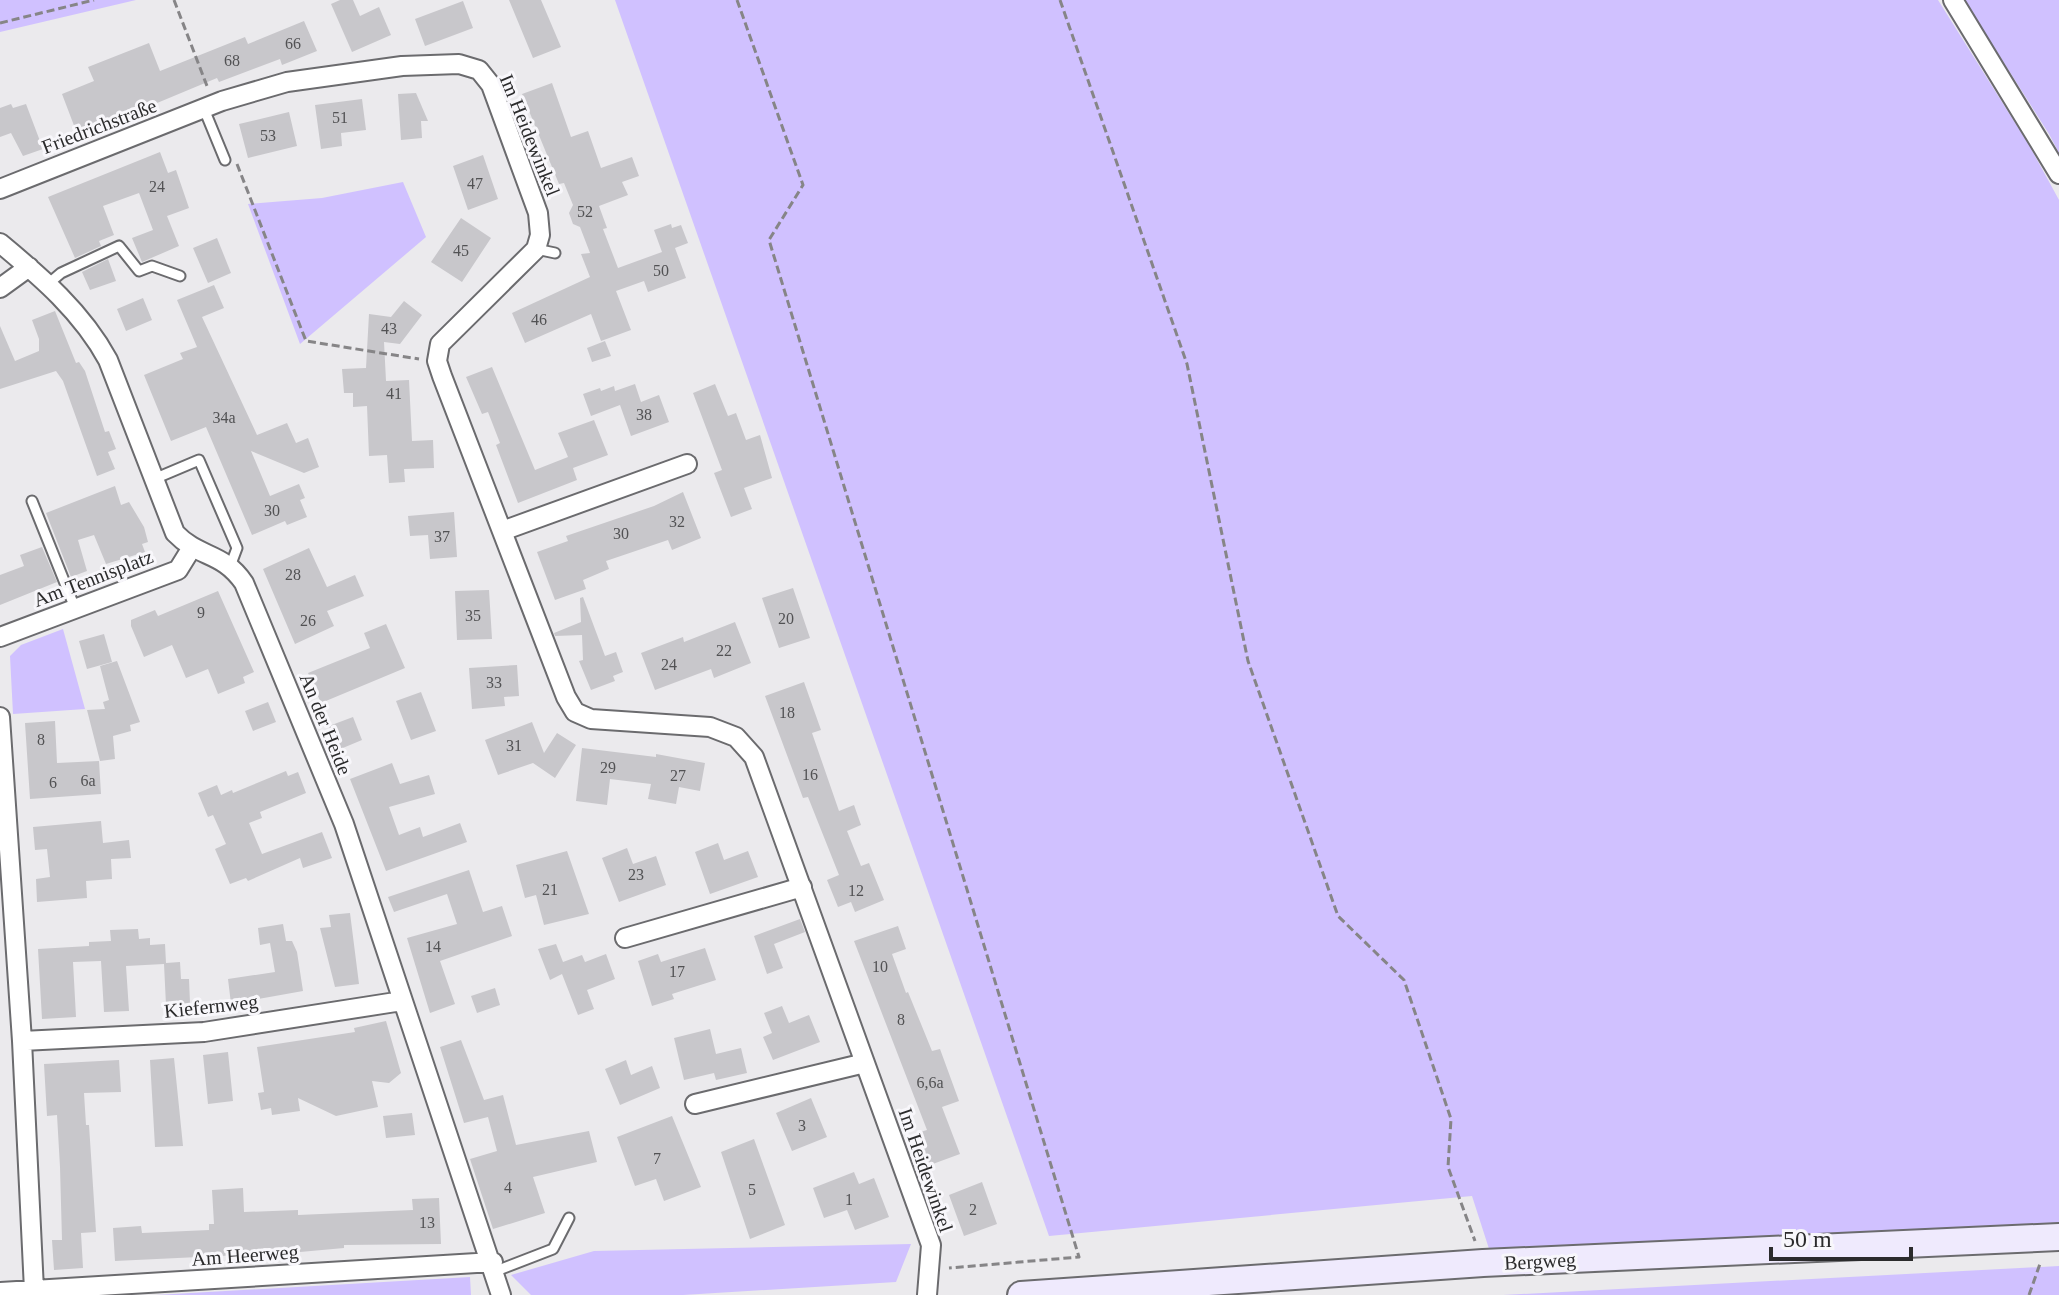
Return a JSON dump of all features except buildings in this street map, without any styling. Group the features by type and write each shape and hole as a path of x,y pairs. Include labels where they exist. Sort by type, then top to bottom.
{"main road":[{"name":"Bergweg","path":"1021,1295 1483,1263 2055,1237"}],"street":[{"path":"1953,0 2059,174"},
{"name":"Im Heidewinkel","path":"209,107 287,82 334,75 402,66 459,64 479,70 491,85 538,213 540,235 536,249"},
{"name":"Friedrichstraße","path":"0,189 209,107"},
{"path":"0,243 48,284 102,348 175,533 191,549 231,564"},
{"path":"437,361 440,344 536,249"},
{"path":"0,288 29,267"},
{"name":"Im Heidewinkel","path":"437,361 566,697 575,712 591,719 710,727 736,737 754,757 931,1245 927,1295"},
{"path":"502,531 687,464"},
{"name":"Am Tennisplatz","path":"0,637 178,570 191,549"},
{"name":"An der Heide","path":"231,564 244,583 344,824 494,1266 501,1295"},
{"path":"0,717 22,1041 34,1290"},
{"path":"625,938 802,887"},
{"name":"Kiefernweg","path":"22,1041 204,1032 402,1001"},
{"path":"0,1019 20,1018"},
{"path":"695,1104 865,1063"},
{"name":"Am Heerweg","path":"0,1292 494,1266"}],"lane":[{"path":"209,107 225,160"},
{"path":"48,284 61,273 119,246 139,271 152,266 180,276"},
{"path":"536,249 555,253"},
{"path":"154,479 199,460 237,548 231,564"},
{"path":"32,501 75,608"},
{"path":"494,1266 553,1249 569,1218"}],"path":[{"path":"0,23 94,0"},
{"path":"174,0 201,70"},
{"path":"737,0 803,185 769,240 1079,1257 929,1270"},
{"path":"1060,0 1187,364 1248,661 1338,916 1404,980 1451,1119 1448,1167 1483,1263"},
{"path":"253,206 306,341 437,361"},
{"path":"2029,1295 2055,1237"}],"shaded area":[{"path":"0,0 136,0 0,32"},
{"path":"615,0 1938,0 2029,145 2059,200 2059,1223 1491,1255 1472,1196 1049,1236"},
{"path":"1964,0 2059,0 2059,153 2049,134"},
{"path":"403,182 426,237 300,344 248,204 322,198"},
{"path":"63,629 85,709 13,714 10,656 21,645"},
{"path":"911,1244 896,1282 683,1295 531,1295 511,1275 594,1251"},
{"path":"2059,1266 2059,1295 1503,1295"},
{"path":"470,1277 471,1295 156,1295"}]}
